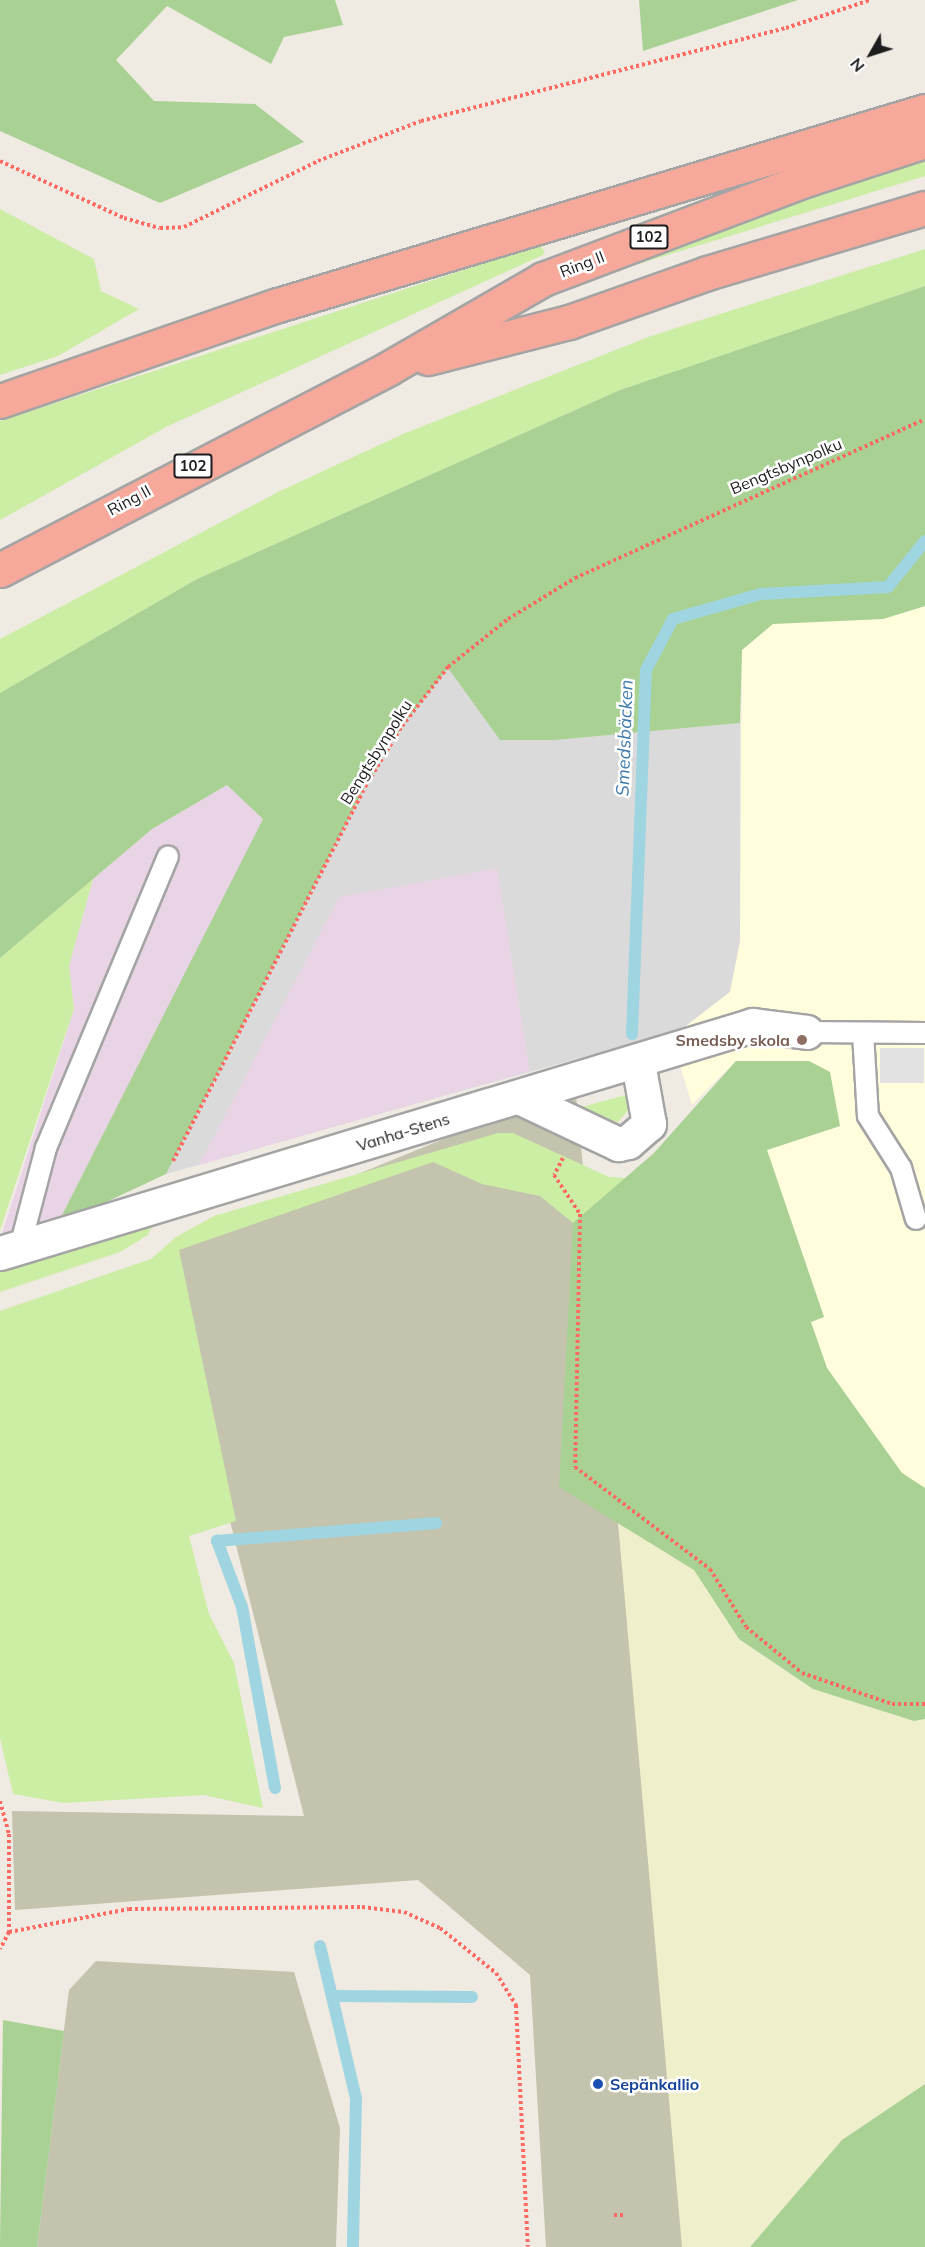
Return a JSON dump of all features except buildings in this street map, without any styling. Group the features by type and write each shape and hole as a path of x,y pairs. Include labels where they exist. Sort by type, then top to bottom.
{"highway":[{"path":"0,401 278,304 925,111"},
{"name":"Ring II","path":"0,570 389,368 543,279 808,179 925,141"},
{"name":"Ring II","path":"389,368 569,322 707,273 925,208"}],"street":[{"name":"Vanha-Stens","path":"10,1250 638,1063 753,1025 807,1032"},
{"path":"519,1097 618,1144 628,1142 649,1124 638,1063"}],"lane":[{"path":"10,1250 46,1148 168,857"},
{"path":"807,1032 925,1033"},
{"path":"863,1033 868,1116 901,1168 916,1219"}],"path":[{"path":"0,161 124,218 159,228 184,227 318,161 421,122 786,28 870,0"},
{"name":"Bengtsbynpolku","path":"171,1164 365,787 402,726 448,667 508,619 574,578 925,419"},
{"path":"567,1149 554,1175 580,1214 575,1467 711,1569 747,1627 802,1673 892,1704 925,1704"},
{"path":"0,1801 9,1834 9,1932 0,1950"},
{"path":"9,1932 129,1909 362,1907 404,1912 440,1928 496,1973 516,2005 528,2247"},
{"path":"614,2215 625,2215"}],"shaded area":[{"name":"Smedsby skola","path":"925,606 925,1488 902,1473 827,1368 810,1322 824,1317 767,1150 840,1126 736,1061 692,1105 676,1052 682,1029 730,992 740,942 742,650 773,623 883,619"},
{"path":"448,667 555,740 740,723 740,941 730,992 682,1029 166,1174 365,787 402,726"},
{"path":"227,785 264,819 57,1225 0,1240 74,1009 69,966 93,879 152,829"},
{"path":"497,868 530,1071 199,1165 339,897"},
{"path":"880,1048 924,1048 924,1083 880,1083"},
{"path":"575,1085 691,2247 546,2247 530,1975 418,1880 15,1910 12,1811 304,1816 163,1254"},
{"path":"618,1522 694,1570 739,1639 813,1689 925,1719 925,2084 842,2140 750,2247 682,2247"},
{"path":"96,1961 294,1972 340,2128 336,2247 37,2247 69,1990"}],"green space":[{"path":"0,0 335,0 343,25 284,37 271,64 167,6 116,60 154,101 255,104 304,142 160,203 0,131"},
{"path":"639,0 798,0 643,51"},
{"path":"925,161 925,176 622,269 633,260 774,207"},
{"path":"0,209 94,259 101,291 139,309 58,356 0,375"},
{"path":"541,245 545,254 168,426 0,520 0,421"},
{"path":"925,249 925,286 620,390 197,579 0,693 0,639 278,492 403,434 651,336"},
{"path":"925,286 925,606 883,619 773,624 742,650 740,723 555,740 500,740 448,668 402,726 365,787 166,1174 57,1225 263,819 227,785 152,829 0,958 0,693 197,579 620,390"},
{"path":"93,879 69,966 74,1009 0,1230 0,958"},
{"path":"736,1061 809,1061 830,1072 840,1126 767,1150 824,1317 811,1322 827,1368 902,1473 925,1488 925,1719 914,1721 813,1689 739,1639 694,1570 559,1487 573,1223 654,1153"},
{"path":"629,1094 631,1107 618,1122 571,1110"},
{"path":"498,1133 513,1133 609,1177 626,1178 573,1223 540,1196 482,1184 433,1162 179,1250 236,1521 189,1536 209,1614 234,1663 263,1808 204,1795 64,1803 13,1794 0,1738 0,1311 151,1259 176,1237 214,1216"},
{"path":"154,1221 148,1235 120,1252 0,1292 0,1270"},
{"path":"3,2020 64,2031 37,2247 0,2247"},
{"path":"925,2084 925,2247 750,2247 842,2140"}],"waterway":[{"name":"Smedsbäcken","path":"632,1034 646,670 673,619 760,594 888,587 925,541"},
{"path":"275,1788 242,1607 217,1541 436,1523"},
{"path":"320,1946 356,2098 353,2247"},
{"path":"332,1996 472,1997"}],"place":[{"name":"Smedsby skola","path":"802,1040"},
{"name":"Sepänkallio","path":"598,2084"}]}
